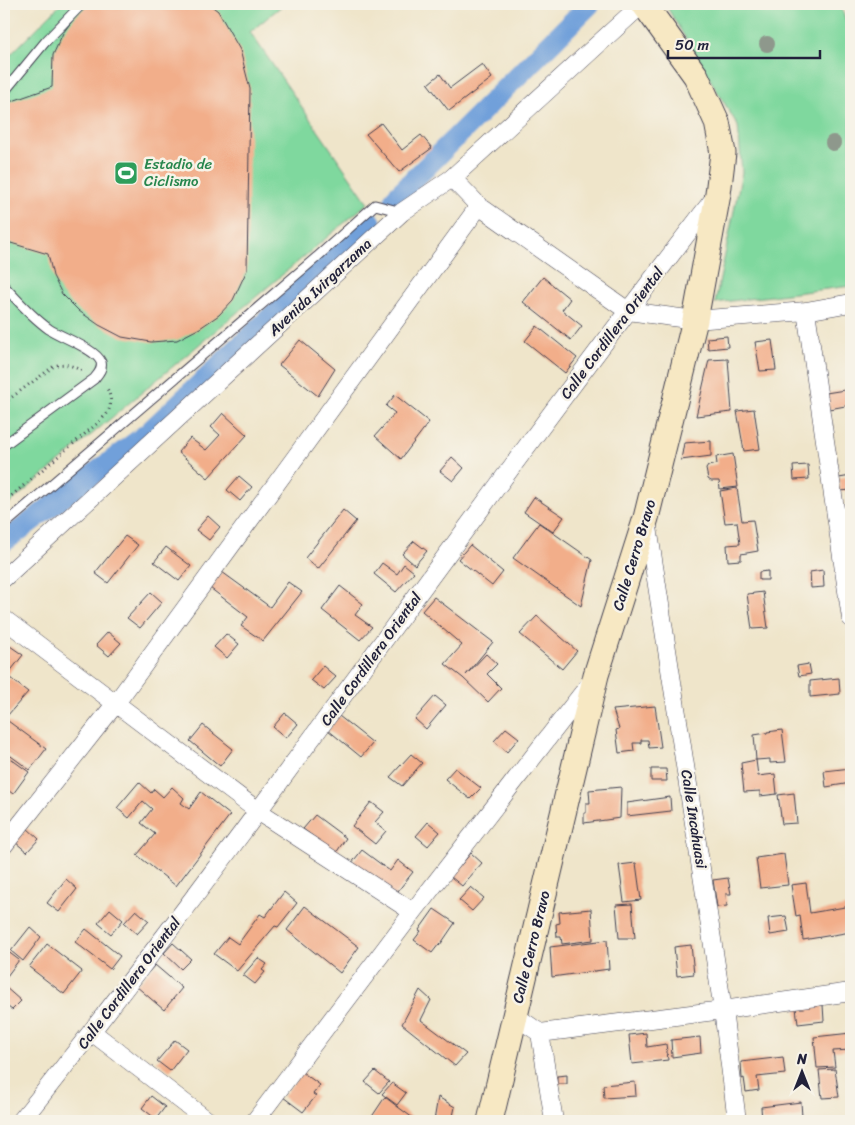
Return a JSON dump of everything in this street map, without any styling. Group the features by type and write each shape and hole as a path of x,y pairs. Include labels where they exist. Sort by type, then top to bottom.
{"street":[{"name":"Avenida Ivirgarzama","path":"4,578 402,212 452,178 643,4"},
{"name":"Calle Cerro Bravo","path":"490,1121 596,675 646,518 695,320 718,194 723,153 717,122 696,76 643,4"},
{"path":"452,178 479,206 628,311 695,320 806,310 851,303"},
{"name":"Calle Cordillera Oriental","path":"21,1121 92,1032 628,311 718,194"},
{"path":"4,845 116,703 479,206"},
{"path":"806,310 851,618"},
{"name":"Calle Incahuasi","path":"646,518 723,1010 737,1121"},
{"path":"4,619 258,811 413,912"},
{"path":"254,1121 596,675"},
{"path":"514,1015 540,1033 851,992"},
{"path":"92,1032 208,1121"},
{"path":"540,1033 554,1121"}],"lane":[{"path":"4,92 46,41 82,4"},
{"path":"4,525 310,264 375,206 402,212"},
{"path":"4,286 29,312 49,329 94,353 101,362 101,371 94,379 4,445"}],"green space":[{"path":"61,4 284,4 250,32 368,203 4,508 4,61"},
{"path":"665,4 840,4 851,35 851,286 715,303 742,172 738,126"}],"building":[{"name":"Estadio de Ciclismo","path":"88,4 209,4 218,11 240,50 250,89 247,270 233,300 219,315 177,340 151,342 122,337 99,325 79,311 62,294 53,276 48,254 4,241 4,104 52,87 53,55 63,33"},
{"path":"482,64 492,78 449,111 428,84 440,74 450,88"},
{"path":"381,123 402,150 421,135 432,148 399,172 366,134"},
{"path":"543,277 570,299 562,310 582,326 571,340 523,302"},
{"path":"537,326 577,358 565,373 525,341"},
{"path":"727,336 728,347 708,349 707,338"},
{"path":"300,340 335,369 318,396 279,365"},
{"path":"772,340 776,370 760,371 755,342"},
{"path":"728,359 732,412 696,416 709,360"},
{"path":"851,389 851,405 829,409 826,393"},
{"path":"395,395 429,422 401,459 375,436 395,413 386,406"},
{"path":"754,409 760,449 744,451 737,411"},
{"path":"223,413 247,435 208,478 178,452 190,438 206,450 220,435 211,427"},
{"path":"711,441 711,456 681,460 684,443"},
{"path":"733,454 738,487 720,489 719,481 708,479 706,469 708,466 717,464 716,457"},
{"path":"452,457 464,468 453,481 440,471"},
{"path":"808,465 809,479 794,480 793,466"},
{"path":"239,476 252,487 240,501 227,490"},
{"path":"851,476 851,490 840,491 839,478"},
{"path":"737,488 742,521 753,520 758,551 741,554 741,560 728,561 727,545 740,544 737,522 725,523 720,491"},
{"path":"534,497 564,517 553,532 524,512"},
{"path":"343,510 356,521 318,569 305,558"},
{"path":"851,515 851,531 845,532 843,516"},
{"path":"208,516 220,527 209,540 196,530"},
{"path":"539,523 592,560 581,606 513,558"},
{"path":"125,536 138,545 108,583 95,573"},
{"path":"414,541 427,551 415,565 402,554"},
{"path":"470,545 503,572 492,586 458,559"},
{"path":"166,547 191,566 179,581 154,562"},
{"path":"382,563 397,574 404,564 414,572 396,592 374,574"},
{"path":"823,570 824,587 811,588 810,572"},
{"path":"768,571 768,580 759,580 759,572"},
{"path":"222,572 270,607 288,582 302,592 263,641 241,626 248,617 210,588"},
{"path":"340,586 363,604 355,615 372,627 360,640 322,610"},
{"path":"151,592 162,602 140,628 127,618"},
{"path":"763,592 768,628 752,629 747,594"},
{"path":"434,597 493,642 466,675 486,654 497,664 487,674 501,688 488,702 445,664 462,645 422,611"},
{"path":"537,616 577,651 562,669 520,634"},
{"path":"108,632 121,643 109,656 96,645"},
{"path":"226,634 239,644 227,658 214,647"},
{"path":"10,646 23,655 5,678 4,653"},
{"path":"809,664 811,674 799,676 797,666"},
{"path":"323,666 336,677 324,690 311,680"},
{"path":"10,678 28,692 7,716 4,713 4,685"},
{"path":"839,678 840,694 810,697 810,681"},
{"path":"435,696 446,705 426,729 415,719"},
{"path":"655,706 661,747 649,748 648,740 641,740 641,743 633,743 634,751 619,753 616,730 619,729 613,710"},
{"path":"285,713 298,724 286,738 273,727"},
{"path":"339,716 373,743 361,757 328,730"},
{"path":"8,721 46,749 30,770 4,751 4,726"},
{"path":"203,725 233,749 220,766 190,741"},
{"path":"506,728 519,738 507,752 494,741"},
{"path":"782,730 786,762 770,763 770,759 756,760 754,735"},
{"path":"4,754 29,772 13,794 4,787"},
{"path":"411,754 422,763 402,786 390,777"},
{"path":"756,760 758,776 775,774 777,794 760,796 760,791 744,792 741,763"},
{"path":"455,768 481,788 470,799 445,779"},
{"path":"851,768 851,783 826,787 824,771"},
{"path":"651,769 666,769 667,781 651,781"},
{"path":"139,782 151,793 154,789 163,797 172,787 184,798 181,803 189,809 201,792 230,815 176,886 137,855 155,834 141,823 152,809 143,801 129,818 117,808"},
{"path":"621,787 620,818 584,823 586,803 590,803 589,790"},
{"path":"794,793 797,823 782,824 778,795"},
{"path":"670,797 671,811 627,816 627,803"},
{"path":"371,802 384,812 375,822 386,831 375,844 352,826"},
{"path":"315,815 346,838 336,853 303,829"},
{"path":"428,822 440,832 428,846 416,836"},
{"path":"27,828 39,839 27,852 15,842"},
{"path":"362,850 390,871 398,860 413,872 394,896 351,864"},
{"path":"471,853 482,863 462,886 451,877"},
{"path":"784,854 788,885 760,888 756,858"},
{"path":"636,863 641,900 624,902 619,865"},
{"path":"728,878 731,894 726,894 727,906 717,907 713,880"},
{"path":"66,879 77,889 59,912 47,903"},
{"path":"806,883 810,913 851,906 851,932 803,940 800,915 796,916 791,885"},
{"path":"471,887 484,898 472,911 459,900"},
{"path":"284,892 297,903 278,927 275,926 237,971 214,954 228,937 238,944 260,914 265,917"},
{"path":"632,904 635,938 619,938 616,905"},
{"path":"305,906 359,947 340,973 287,930"},
{"path":"110,909 123,920 111,934 98,923"},
{"path":"434,909 455,923 432,953 414,940"},
{"path":"591,909 593,940 562,944 561,937 557,937 556,924 560,923 559,912"},
{"path":"136,910 149,921 137,934 124,923"},
{"path":"786,916 789,932 770,935 768,918"},
{"path":"30,927 41,937 23,961 11,951"},
{"path":"86,929 120,956 110,969 75,942"},
{"path":"607,940 609,969 552,977 550,947"},
{"path":"173,943 191,959 181,969 164,953"},
{"path":"47,944 82,971 64,994 29,967"},
{"path":"691,945 694,974 677,976 674,947"},
{"path":"7,951 19,960 4,980 4,955"},
{"path":"258,958 267,964 262,970 265,972 255,984 243,975"},
{"path":"155,965 182,988 164,1010 136,986"},
{"path":"4,986 21,1001 12,1010 4,1004"},
{"path":"420,990 431,1000 421,1020 466,1054 455,1066 402,1024"},
{"path":"823,1005 824,1021 798,1024 796,1008"},
{"path":"646,1033 647,1047 666,1044 668,1060 632,1064 629,1035"},
{"path":"851,1033 851,1050 833,1051 835,1067 817,1068 814,1037"},
{"path":"700,1037 701,1053 672,1057 671,1040"},
{"path":"175,1040 187,1049 170,1071 157,1061"},
{"path":"783,1057 785,1074 757,1077 759,1090 746,1092 744,1078 742,1079 741,1062"},
{"path":"835,1069 839,1097 822,1098 819,1070"},
{"path":"375,1071 389,1082 379,1093 365,1082"},
{"path":"302,1072 320,1085 313,1094 316,1096 303,1112 283,1097"},
{"path":"567,1075 567,1084 557,1084 557,1076"},
{"path":"635,1082 636,1096 604,1098 603,1085"},
{"path":"392,1083 406,1093 397,1105 382,1094"},
{"path":"151,1096 165,1107 156,1119 142,1108"},
{"path":"385,1097 398,1107 417,1121 369,1121"},
{"path":"438,1097 455,1107 452,1121 434,1121"},
{"path":"801,1102 802,1117 762,1121 761,1107"}],"waterway":[{"path":"395,198 590,4"},
{"path":"4,542 149,432 371,222"}],"place":[{"name":"Estadio de Ciclismo","path":"126,173"}]}
